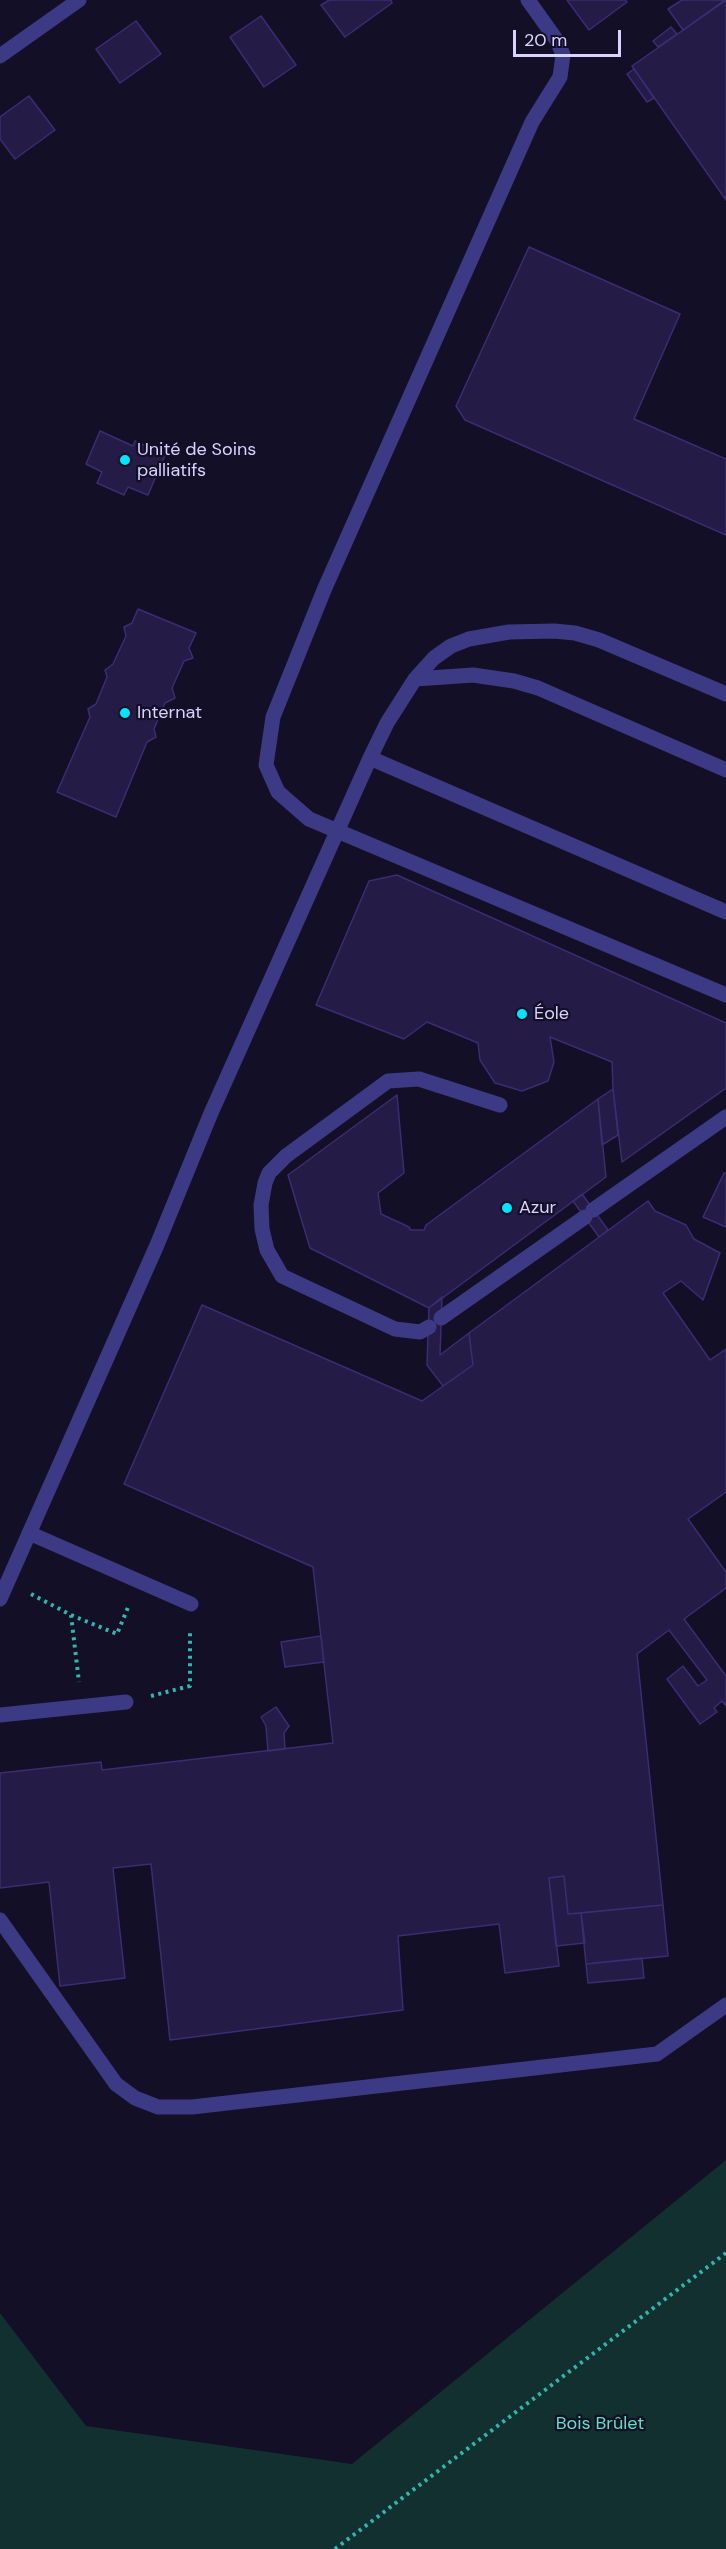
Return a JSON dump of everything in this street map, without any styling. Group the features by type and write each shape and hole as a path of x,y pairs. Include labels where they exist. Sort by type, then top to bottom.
{"street":[{"path":"0,56 79,0"},
{"path":"528,0 558,42 563,55 560,77 532,122 508,174 324,590 273,717 266,765 278,792 309,819 726,995"},
{"path":"0,1599 157,1245 211,1113 337,831 387,723 415,680 435,658 451,646 469,639 509,632 554,631 576,633 599,640 726,694"},
{"path":"415,680 473,675 514,681 538,688 726,770"},
{"path":"370,758 726,912"},
{"path":"500,1105 419,1079 388,1081 286,1156 269,1173 261,1205 262,1229 267,1250 282,1276 395,1329 420,1332 726,1117"},
{"path":"29,1533 191,1604"},
{"path":"0,1715 126,1702"},
{"path":"0,1920 116,2084 135,2098 158,2107 192,2107 657,2054 726,2005"}],"path":[{"path":"8,1581 71,1615 117,1634 139,1581"},
{"path":"126,1702 190,1686 191,1604"},
{"path":"71,1615 82,1706"},
{"path":"335,2549 726,2253"}],"green space":[{"name":"Bois Brûlet","path":"726,2160 726,2549 0,2549 0,2313 86,2426 352,2464"}],"building":[{"path":"329,0 391,0 392,3 345,37 321,5"},
{"path":"567,0 625,0 627,2 589,30"},
{"path":"682,0 725,0 683,30 668,9"},
{"path":"726,0 726,200 632,66"},
{"path":"261,16 296,65 264,87 230,37"},
{"path":"136,21 161,54 120,83 96,49"},
{"path":"671,27 677,34 658,47 653,41"},
{"path":"634,69 654,98 647,102 627,74"},
{"path":"29,96 55,130 15,159 0,139 0,117"},
{"path":"529,247 680,314 634,419 726,459 726,535 465,420 456,406"},
{"name":"Unité de Soins palliatifs","path":"100,431 133,446 135,441 165,455 148,495 128,487 124,495 97,483 102,472 86,464"},
{"name":"Internat","path":"138,609 196,633 189,648 193,658 184,661 172,688 175,698 165,703 154,729 156,737 147,742 116,817 57,792 90,717 88,709 96,704 107,677 105,670 113,664 126,636 124,627 132,623"},
{"name":"Éole","path":"397,875 726,1023 726,1088 622,1162 612,1062 550,1037 554,1062 548,1081 522,1091 495,1083 480,1060 478,1043 427,1022 404,1039 316,1005 369,881"},
{"path":"613,1089 618,1135 602,1145 598,1099"},
{"name":"Azur","path":"397,1095 404,1173 378,1193 381,1214 411,1230 424,1230 426,1225 598,1099 606,1177 429,1308 310,1248 288,1175"},
{"path":"726,1173 726,1227 703,1217"},
{"path":"582,1194 608,1230 599,1237 573,1201"},
{"path":"648,1201 655,1211 686,1225 694,1239 720,1253 703,1300 681,1281 663,1293 710,1360 726,1349 726,1492 688,1519 726,1572 726,1588 684,1619 726,1676 726,1706 722,1701 714,1708 717,1712 700,1724 667,1679 683,1666 698,1686 707,1680 669,1630 637,1654 663,1905 568,1914 564,1876 549,1878 559,1966 505,1973 499,1924 398,1936 403,2010 170,2040 151,1864 113,1868 125,1978 60,1986 49,1882 0,1888 0,1773 101,1762 102,1770 333,1743 313,1567 124,1484 202,1305 422,1401 473,1365 469,1333"},
{"path":"442,1297 440,1355 469,1333 473,1365 443,1386 427,1365 429,1308"},
{"path":"321,1636 324,1662 285,1667 281,1642"},
{"path":"276,1707 289,1726 284,1733 285,1749 268,1751 266,1726 261,1717"},
{"path":"564,1876 568,1914 581,1913 585,1943 556,1946 549,1878"},
{"path":"663,1905 668,1956 586,1964 581,1913"},
{"path":"642,1958 644,1978 588,1983 586,1964"}],"place":[{"name":"Unité de Soins palliatifs","path":"125,460"},
{"name":"Internat","path":"125,713"},
{"name":"Éole","path":"522,1014"},
{"name":"Azur","path":"507,1208"}]}
